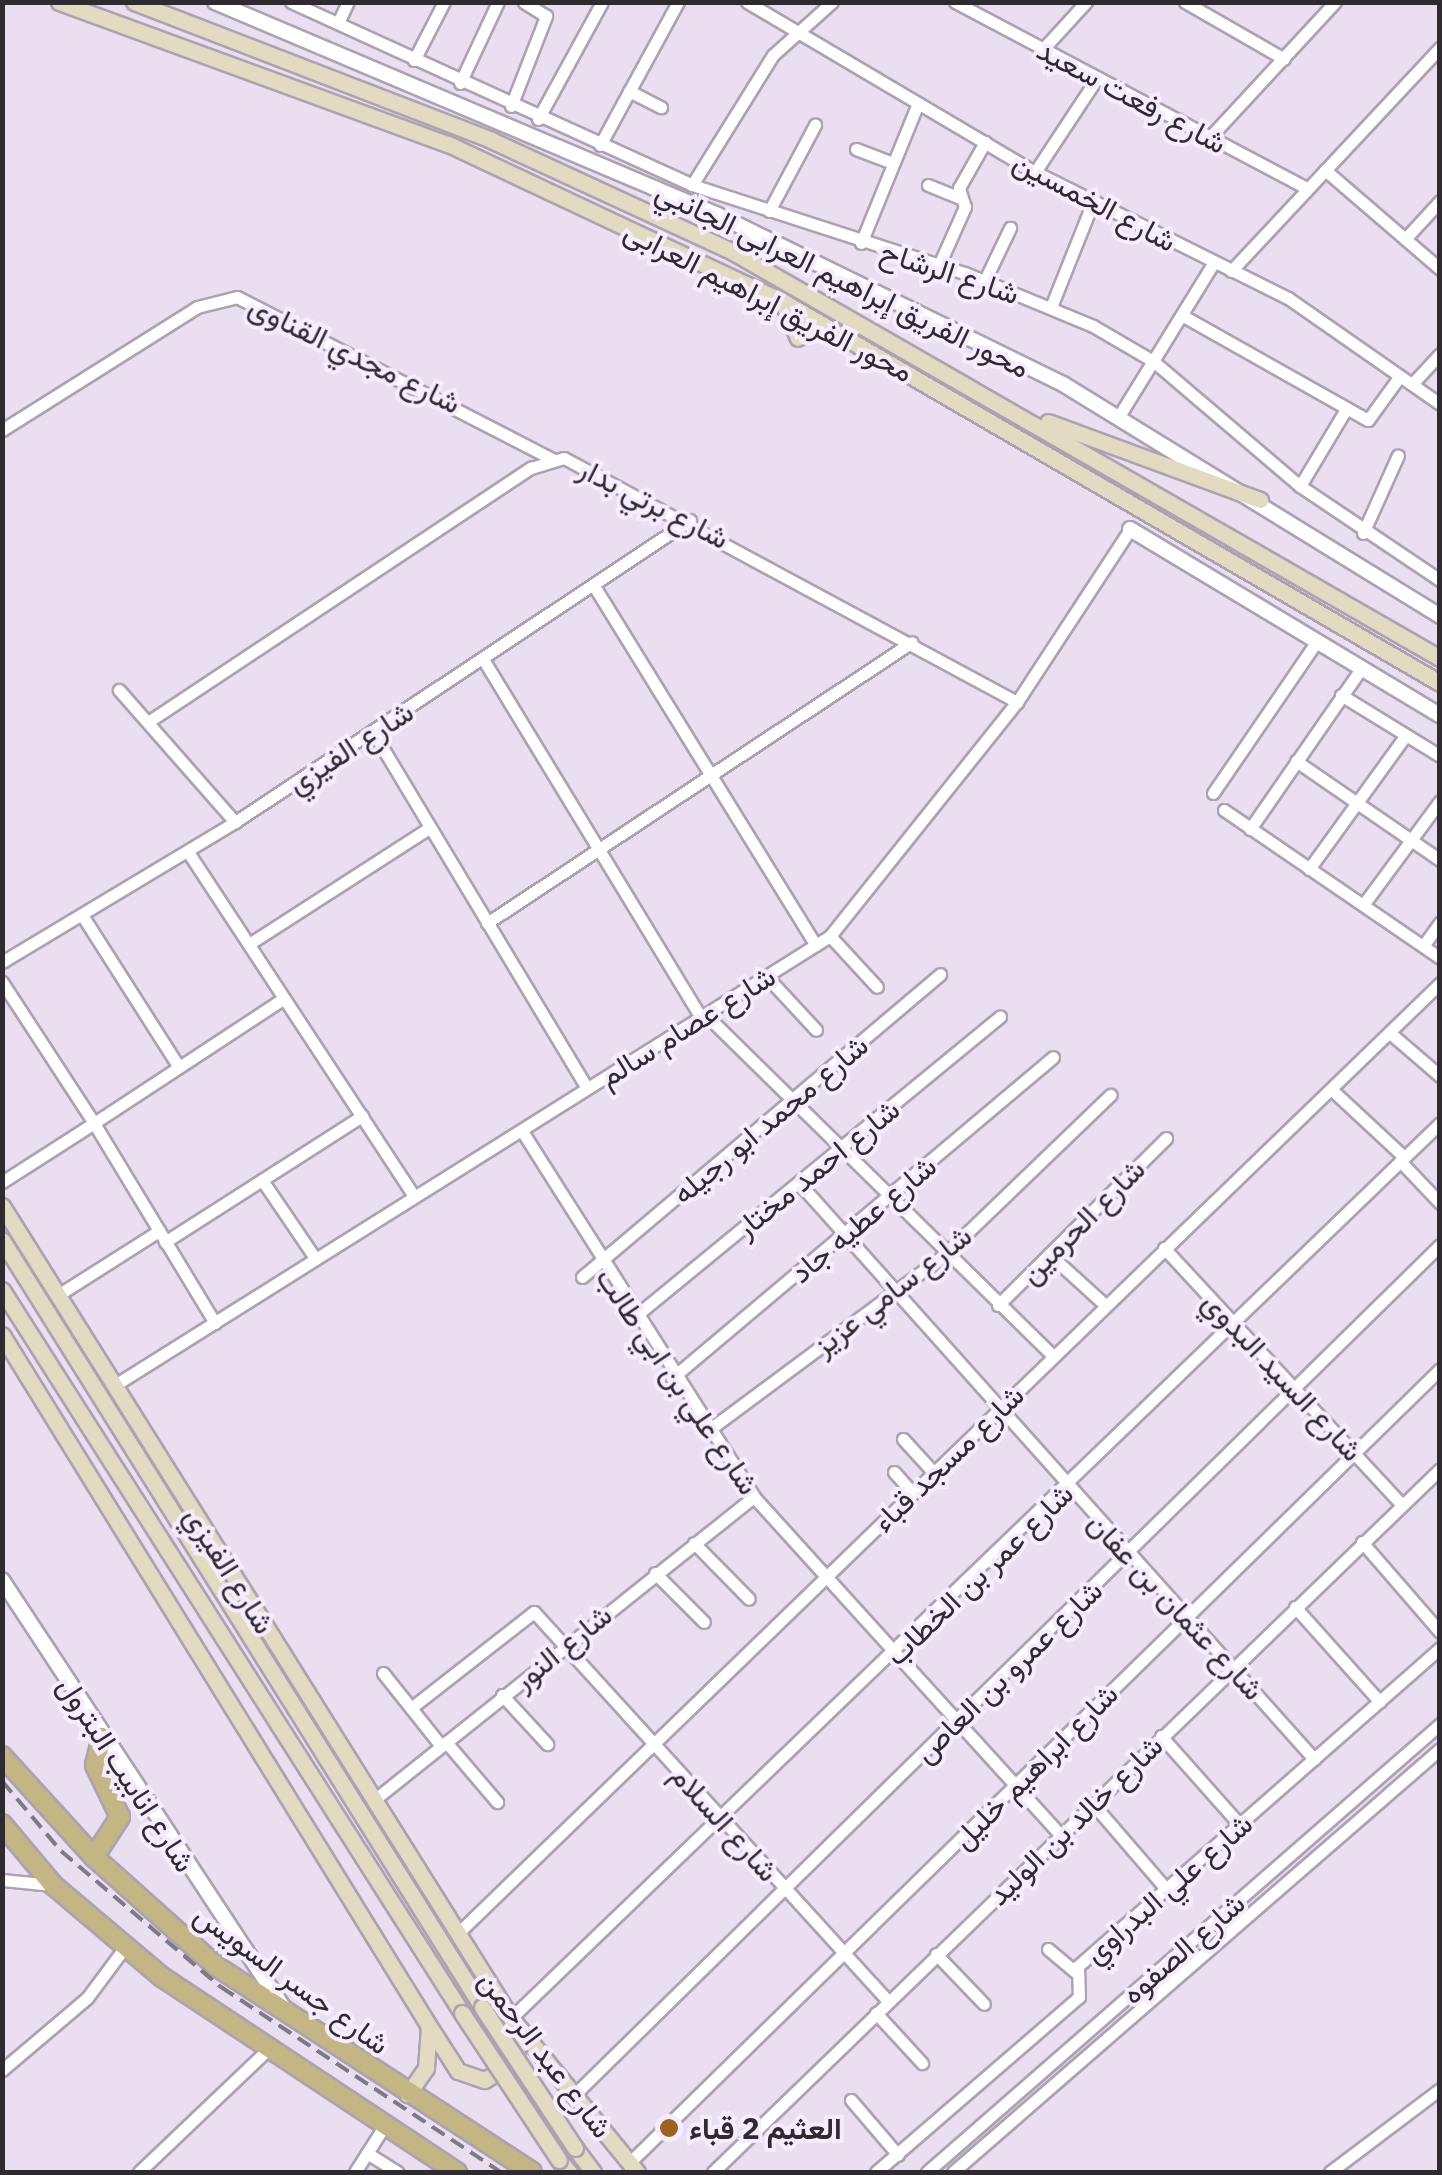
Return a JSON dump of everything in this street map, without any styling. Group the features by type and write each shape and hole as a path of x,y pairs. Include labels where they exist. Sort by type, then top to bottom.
{"main road":[{"name":"محور الفريق إبراهيم العرابى","path":"59,2 448,144 782,302 1440,682"},
{"name":"محور الفريق إبراهيم العرابى","path":"134,2 563,172 842,309 1440,658"},
{"path":"782,302 798,338"},
{"path":"1036,420 1114,440 1260,500"},
{"name":"شارع الفيزي","path":"2,1206 458,1934"},
{"path":"2,1240 482,2007 593,2172"},
{"path":"2,1290 462,2013 568,2172"},
{"path":"2,1335 458,2070 484,2080 510,2070 520,2053 511,2018"},
{"path":"94,1857 120,1817 95,1765 102,1736"},
{"name":"شارع جسر السويس","path":"2,1756 94,1857 216,1966 532,2172"},
{"path":"2,1824 53,1885 125,1947 268,2049 456,2172"},
{"name":"شارع عبد الرحمن","path":"458,1934 511,2018 633,2168"},
{"path":"408,2094 426,2068 429,2026"}],"street":[{"name":"محور الفريق إبراهيم العرابى الجانبي","path":"215,2 718,215 1119,416 1260,500 1440,616"},
{"name":"شارع الرشاح","path":"291,2 538,119 692,185 861,243 985,280 1051,307 1153,361 1300,486 1395,555 1440,580"},
{"path":"338,23 348,2"},
{"path":"414,60 444,2"},
{"path":"460,82 498,2"},
{"path":"511,106 546,16 524,2"},
{"path":"538,119 602,2"},
{"path":"600,145 678,2"},
{"name":"شارع الخمسين","path":"747,2 1035,172 1231,271 1440,404"},
{"path":"692,185 773,55 804,37 832,2"},
{"name":"شارع رفعت سعيد","path":"955,2 1308,189"},
{"path":"1044,49 1086,2"},
{"path":"1184,2 1284,59"},
{"path":"1210,137 1335,2"},
{"path":"1231,271 1440,48"},
{"path":"1035,172 1097,78"},
{"path":"630,91 661,108"},
{"path":"861,243 918,103"},
{"path":"769,211 814,125"},
{"path":"960,198 985,142"},
{"path":"856,149 892,162"},
{"path":"1325,170 1440,269"},
{"path":"928,185 960,198 965,207 939,265"},
{"path":"1404,239 1440,201"},
{"path":"1051,307 1093,202"},
{"path":"985,280 1010,228"},
{"path":"1119,416 1185,317 1213,264"},
{"name":"شارع مجدي القناوى","path":"2,430 197,307 237,297 552,458"},
{"path":"1185,317 1346,410 1374,417 1400,376"},
{"path":"1412,384 1440,354"},
{"path":"1300,486 1346,410"},
{"path":"1364,534 1398,455"},
{"name":"شارع برتي بدار","path":"148,722 552,458 586,465 1017,702"},
{"name":"شارع الفيزي","path":"2,962 235,822 690,520"},
{"path":"1130,529 1440,715"},
{"name":"شارع عصام سالم","path":"114,1385 830,936 1017,702 1130,529"},
{"path":"594,586 816,946"},
{"path":"1212,794 1317,640"},
{"path":"487,923 912,642"},
{"path":"483,658 704,1016 886,1200 1052,1356"},
{"path":"1250,828 1362,667"},
{"path":"119,690 235,822"},
{"path":"1341,695 1440,756"},
{"path":"373,732 587,1088"},
{"path":"1309,869 1406,734"},
{"path":"1296,761 1440,860"},
{"path":"1363,906 1440,801"},
{"path":"1224,810 1440,958"},
{"path":"249,944 430,828"},
{"path":"188,852 413,1195"},
{"path":"82,915 178,1067"},
{"path":"1423,946 1440,922"},
{"path":"830,936 877,987"},
{"name":"شارع محمد ابو رجيله","path":"582,1278 940,974"},
{"path":"767,976 816,1030"},
{"path":"2,982 94,1123 215,1324"},
{"name":"شارع مسجد قباء","path":"458,1934 656,1747 1052,1356 1440,983"},
{"path":"2,1182 284,998"},
{"name":"شارع احمد مختار","path":"633,1318 1000,1017"},
{"path":"1390,1034 1440,1076"},
{"name":"شارع عطيه جاد","path":"672,1378 1053,1058"},
{"path":"1332,1090 1440,1203"},
{"name":"شارع سامي عزيز","path":"706,1432 944,1255 1110,1094"},
{"path":"58,1295 262,1180 362,1116"},
{"name":"شارع عمر بن الخطاب","path":"511,2018 724,1821 1440,1123"},
{"name":"شارع علي بن ابي طالب","path":"522,1131 633,1318 706,1432 754,1497 1061,1835"},
{"name":"شارع الحرمين","path":"998,1305 1166,1138"},
{"path":"262,1180 316,1258"},
{"name":"شارع عثمان بن عفان","path":"799,1183 996,1412 1234,1666 1314,1759"},
{"name":"شارع عمرو بن العاص","path":"575,2094 1440,1245"},
{"name":"شارع السيد البدوي","path":"1164,1248 1402,1505"},
{"path":"1049,1254 1105,1305"},
{"name":"شارع ابراهيم خليل","path":"633,2168 844,1953 1440,1369"},
{"path":"904,1439 934,1473"},
{"path":"894,1472 913,1493"},
{"name":"شارع خالد بن الوليد","path":"714,2172 1295,1606 1437,1476"},
{"name":"شارع النور","path":"374,1800 563,1645 754,1497"},
{"path":"1362,1542 1440,1632"},
{"path":"694,1543 749,1599"},
{"path":"655,1573 704,1622"},
{"name":"شارع انابيب البترول","path":"2,1580 288,2016"},
{"path":"1295,1606 1380,1702"},
{"name":"شارع السلام","path":"411,1708 530,1611 888,2001"},
{"name":"شارع علي البدراوي","path":"876,2172 1080,1997 1075,1972 1440,1648"},
{"path":"383,1674 497,1802"},
{"path":"502,1695 547,1744"},
{"name":"شارع الصفوه","path":"927,2172 1440,1724"},
{"path":"1161,1736 1240,1825"},
{"name":"شارع الصفوه","path":"953,2172 1440,1749"},
{"path":"1093,1804 1166,1889"},
{"path":"2,1880 53,1885"},
{"path":"2,2070 87,1998 125,1947"},
{"path":"1048,1949 1075,1972"},
{"path":"936,1954 984,2004"},
{"path":"876,2013 922,2063"},
{"path":"140,2172 268,2049"},
{"path":"1330,2172 1439,2090"},
{"path":"851,2100 898,2155"},
{"path":"356,2172 385,2126"},
{"path":"367,2153 398,2172"}],"railway":[{"path":"2,1781 61,1851 221,1987 501,2172"}],"place":[{"name":"العثيم 2 قباء","path":"669,2128"}]}
